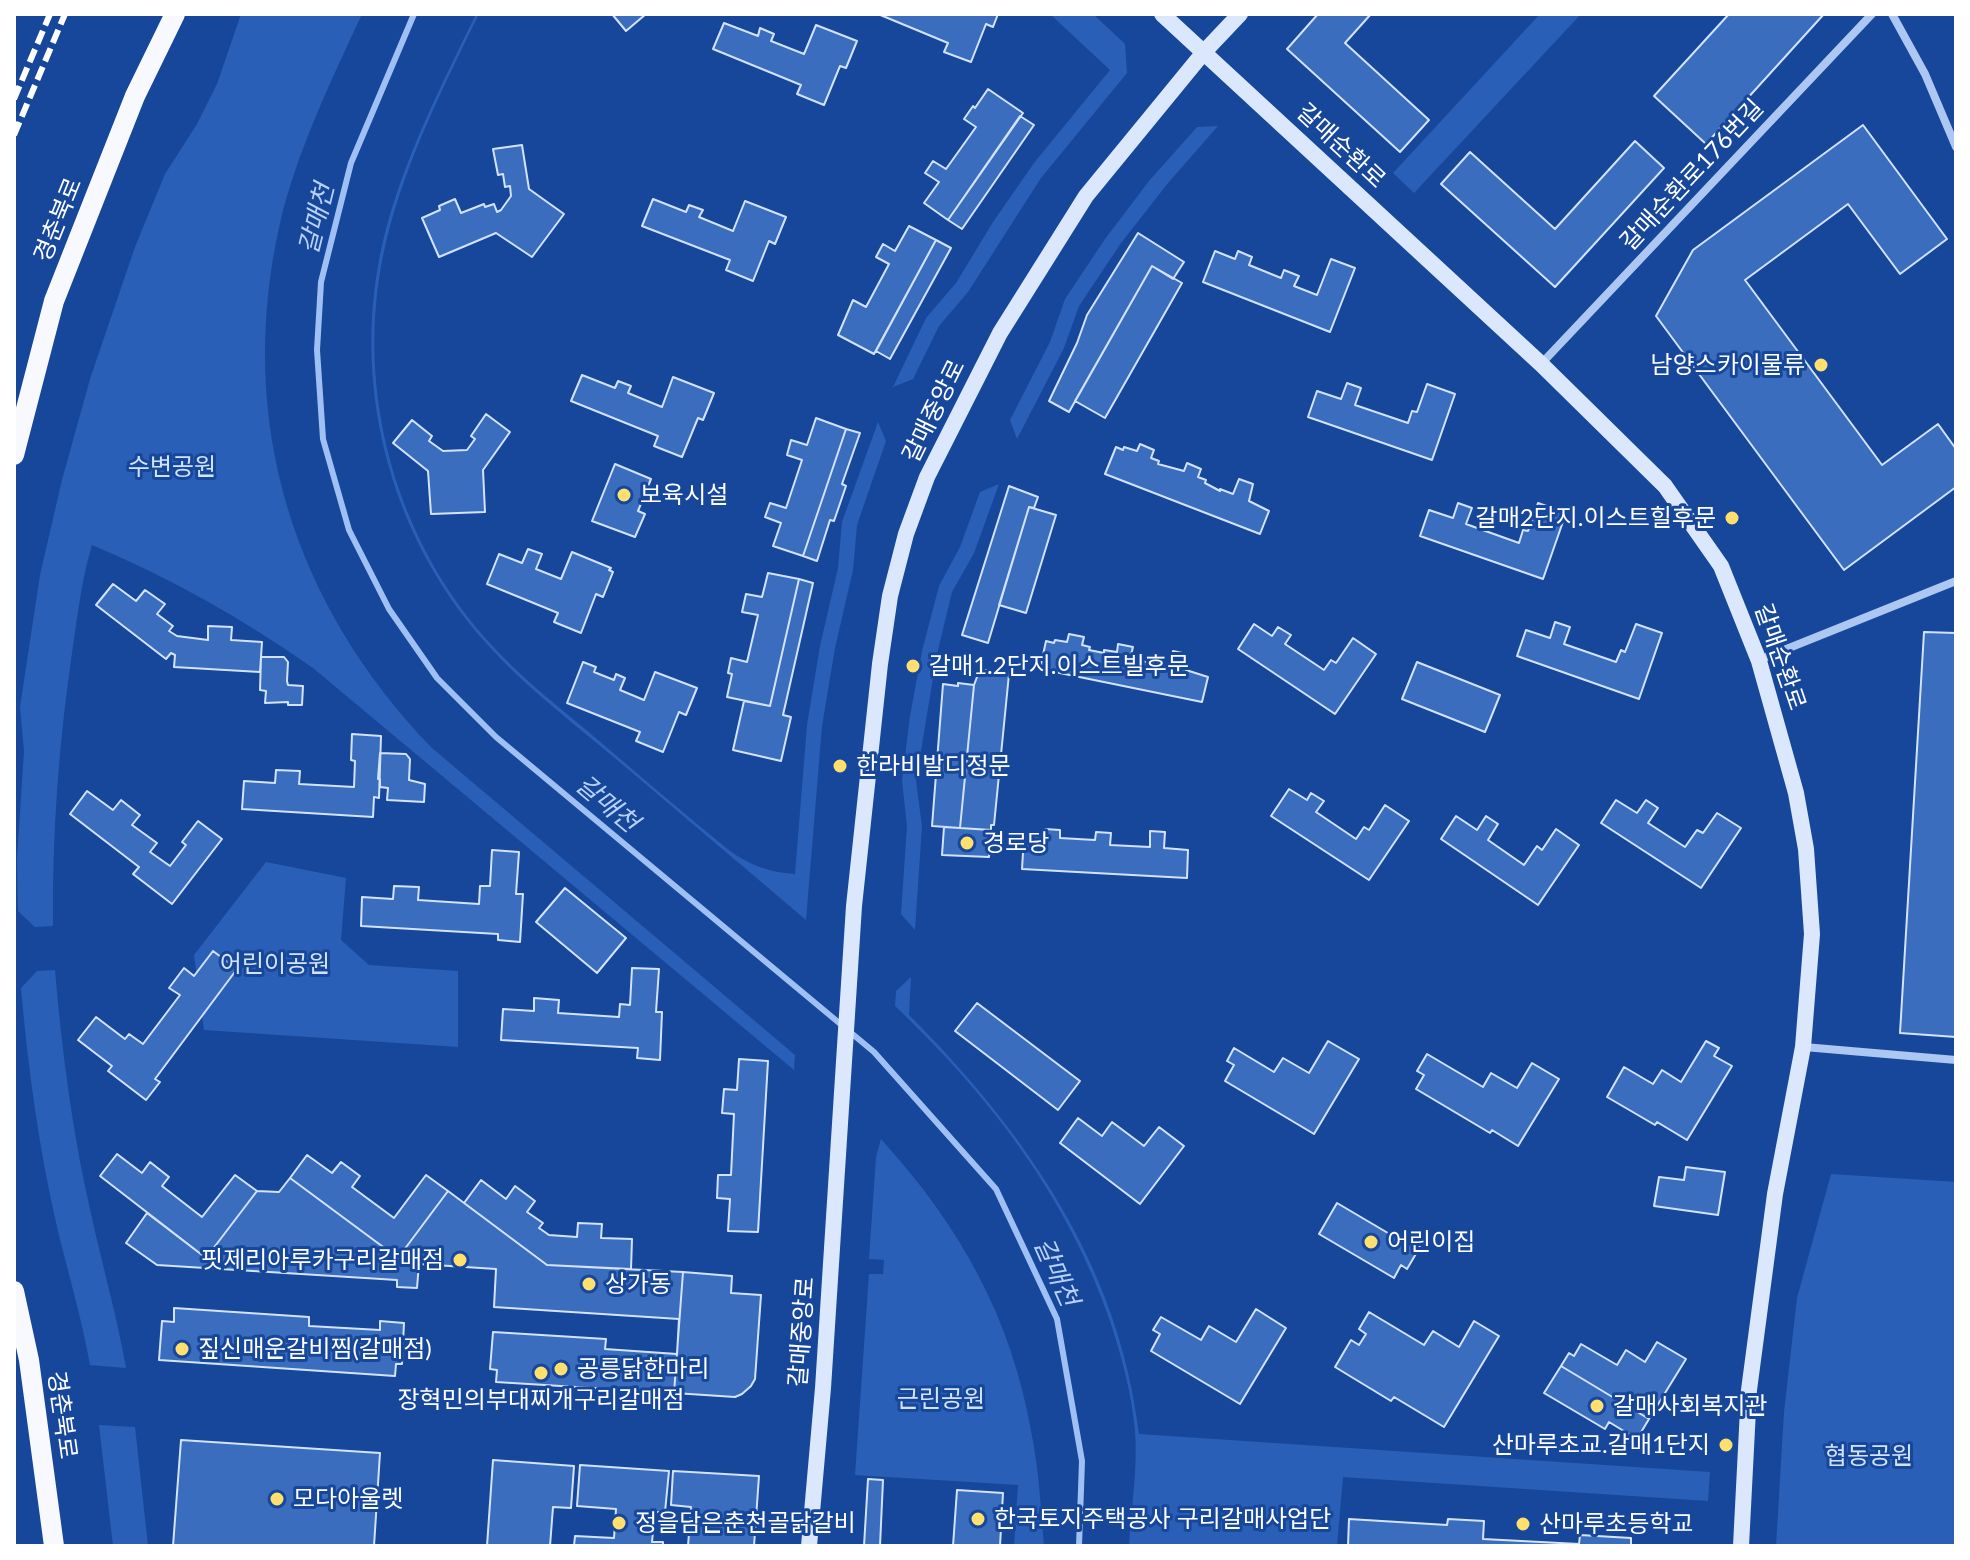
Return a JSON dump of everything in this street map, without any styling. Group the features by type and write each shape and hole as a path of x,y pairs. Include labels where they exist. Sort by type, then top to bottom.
{"main road":[{"name":"경춘북로","path":"14,455 54,301 135,96 175,14"},
{"name":"경춘북로","path":"14,1291 29,1360 54,1546"}],"street":[{"name":"갈매순환로","path":"1162,14 1541,364 1665,486 1721,566 1759,661 1796,793 1806,849 1812,934 1803,1047 1775,1194 1749,1390 1741,1546"},
{"name":"갈매중앙로","path":"809,1546 823,1388 854,906 880,664 890,596 906,534 927,477 1000,333 1086,196 1204,52 1240,14"},
{"name":"갈매순환로176번길","path":"1541,364 1872,14"},
{"path":"1892,14 1925,74 1956,147"},
{"path":"1759,661 1956,581"},
{"path":"1803,1047 1956,1060"}],"green space":[{"name":"수변공원","path":"241,14 362,14 316,117 287,196 268,296 265,368 272,438 287,506 311,571 343,633 384,692 432,748 795,1055 794,1070 313,668 206,600 92,545 81,595 64,716 55,821 53,926 35,927 18,911 17,859 24,751 20,707 40,575 62,480 90,379 135,247 165,174 197,124 217,84"},
{"path":"476,14 479,14 404,180 387,238 377,291 374,345 378,399 388,451 404,503 426,551 454,598 499,653 550,700 730,851 769,870 795,874 807,725 820,646 838,568 842,522 878,422 886,441 857,525 853,570 835,648 822,726 806,920 501,660 452,600 424,554 401,504 385,453 375,400 371,345 374,291 384,237 401,180"},
{"path":"1050,14 1093,14 1125,44 1127,73 1041,178 968,292 939,326 913,379 893,387 926,318 956,283 1034,163 1110,70"},
{"path":"1540,14 1581,14 1414,193 1393,173"},
{"path":"1218,126 1121,243 1079,306 1064,348 1017,439 1010,420 1050,342 1065,299 1149,181 1197,127"},
{"path":"999,484 974,553 952,592 937,654 916,781 922,826 915,930 901,914 907,826 902,781 922,651 939,586 960,547 980,492"},
{"name":"어린이공원","path":"266,862 346,878 341,940 369,965 458,971 458,1047 204,1030 194,955"},
{"path":"55,970 79,1157 126,1368 90,1365 45,1168 21,988 37,971"},
{"path":"911,977 909,1015 952,1060 1028,1155 1060,1205 1088,1258 1111,1314 1128,1373 1139,1434 1710,1472 1708,1501 1343,1477 1337,1546 1129,1546 1136,1459 1134,1417 1119,1350 1094,1278 1073,1234 1023,1152 963,1076 895,1006 896,991"},
{"name":"근린공원","path":"881,1139 958,1240 996,1313 1023,1393 1032,1436 1044,1546 1014,1546 1018,1485 855,1475 869,1274 883,1274 884,1260 869,1259 876,1157"},
{"name":"협동공원","path":"1831,1174 1956,1182 1956,1546 1776,1546 1784,1412 1797,1298"},
{"path":"99,1425 135,1427 148,1546 113,1546"}],"building":[{"path":"612,14 646,14 626,31"},
{"path":"878,14 998,14 993,27 986,24 971,62 944,52 948,43"},
{"path":"1318,14 1371,14 1345,43 1429,120 1400,152 1287,49"},
{"path":"1729,14 1824,14 1706,144 1654,96"},
{"path":"724,23 758,36 760,28 774,34 771,41 804,54 816,25 857,41 846,68 840,66 824,105 797,94 801,85 713,49"},
{"path":"988,89 1023,113 948,220 924,203 939,182 925,173 933,161 946,169 976,127 964,119"},
{"path":"1020,116 1034,125 962,229 948,220"},
{"path":"1863,125 1947,239 1900,274 1848,204 1745,280 1882,465 1938,424 1956,449 1956,487 1844,570 1656,316 1693,250"},
{"path":"1635,141 1664,168 1555,287 1441,184 1470,152 1555,229"},
{"path":"522,145 529,189 564,214 532,257 496,233 439,257 422,218 455,199 461,213 484,204 485,207 494,204 497,212 501,210 511,196 510,186 505,187 503,174 498,175 493,149"},
{"path":"653,199 686,212 689,205 703,210 699,217 733,231 745,201 786,217 775,244 769,241 753,281 726,270 730,260 642,226"},
{"path":"909,226 936,240 874,354 838,335 853,300 866,307 889,264 876,257 883,244 895,251"},
{"path":"1138,233 1184,262 1173,279 1152,266 1069,412 1049,401 1087,315"},
{"path":"936,240 951,248 890,359 876,351"},
{"path":"1215,251 1235,259 1238,251 1252,257 1249,265 1281,278 1284,270 1299,276 1294,286 1317,295 1331,259 1355,268 1330,332 1203,282"},
{"path":"1152,266 1182,283 1105,418 1075,401"},
{"path":"582,375 615,388 618,381 631,386 628,393 662,407 673,377 714,393 703,420 698,418 682,457 654,446 658,436 571,401"},
{"path":"1347,383 1361,388 1355,405 1408,423 1412,411 1417,412 1427,384 1455,394 1432,460 1308,417 1317,391 1341,399"},
{"path":"486,414 510,432 483,470 485,512 431,514 428,471 393,443 412,420 432,436 429,441 443,451 467,450 475,439 471,436"},
{"path":"816,418 846,429 803,556 773,546 781,523 765,517 770,503 786,508 802,460 787,455 791,440 807,445"},
{"path":"846,429 860,433 842,484 846,486 834,521 830,520 817,561 803,556"},
{"path":"1140,444 1154,450 1151,458 1159,461 1158,464 1184,471 1187,463 1201,469 1198,477 1220,491 1233,494 1239,479 1253,484 1249,501 1269,511 1260,534 1105,474 1116,447 1137,451"},
{"name":"보육시설","path":"615,464 651,479 638,511 645,514 635,537 592,521"},
{"path":"1009,486 1038,497 1034,508 1029,507 988,643 962,635"},
{"path":"1458,503 1472,508 1466,524 1519,543 1523,530 1528,531 1538,503 1566,513 1543,579 1420,536 1429,510 1453,518"},
{"path":"1029,507 1056,515 1026,613 999,605"},
{"path":"528,549 542,554 536,569 561,579 572,552 611,568 609,570 613,572 603,597 596,594 581,633 554,622 558,613 487,584 499,554 522,563"},
{"path":"768,573 799,579 770,706 727,697 732,674 728,673 731,658 747,662 758,615 742,612 746,594 762,597"},
{"path":"799,579 813,583 783,715 791,717 781,761 733,750 744,701 770,706"},
{"path":"113,584 136,601 145,590 165,604 157,614 173,626 169,631 177,636 208,640 208,626 232,627 231,640 262,642 260,672 174,667 175,655 171,653 166,659 96,605"},
{"path":"1555,622 1570,627 1564,644 1616,662 1621,650 1625,652 1636,624 1662,633 1639,699 1517,656 1526,630 1550,638"},
{"path":"1254,624 1272,636 1278,627 1291,635 1285,644 1324,670 1331,660 1336,663 1353,638 1376,654 1335,714 1238,649"},
{"path":"1924,632 1956,633 1956,1037 1900,1033"},
{"path":"1069,634 1084,637 1082,645 1090,647 1089,650 1117,652 1118,644 1133,647 1131,655 1155,666 1169,667 1173,651 1187,654 1186,670 1208,677 1202,702 1040,669 1046,641 1067,642"},
{"path":"261,657 284,657 288,662 288,685 303,686 302,705 265,703 266,691 260,690"},
{"path":"583,662 596,667 594,672 614,680 616,674 625,678 620,690 644,700 655,672 697,688 686,715 679,712 663,752 636,741 640,732 567,703"},
{"path":"1417,662 1500,695 1485,732 1402,699"},
{"path":"980,669 1009,674 994,825 991,825 991,830 960,828 974,685"},
{"path":"958,683 974,685 960,828 932,826 943,684 958,686"},
{"path":"352,734 381,736 379,798 374,797 373,817 242,809 244,781 275,783 276,770 300,771 299,784 354,787"},
{"path":"380,753 406,754 410,759 409,780 425,784 424,802 387,800 388,788 380,787 378,779"},
{"path":"1289,789 1307,800 1311,793 1324,801 1316,812 1356,839 1364,827 1369,830 1385,805 1409,821 1369,880 1271,816"},
{"path":"87,791 113,810 121,800 140,815 132,825 157,843 150,852 170,866 186,845 182,842 198,821 222,839 172,904 133,874 139,867 70,814"},
{"path":"1616,800 1637,813 1646,800 1658,808 1648,823 1685,847 1697,830 1703,833 1717,813 1741,828 1701,888 1601,823"},
{"path":"1456,816 1477,830 1486,816 1498,824 1488,840 1524,865 1537,846 1542,850 1556,829 1579,845 1538,905 1441,839"},
{"name":"경로당","path":"944,827 991,830 989,857 942,855"},
{"path":"1045,829 1060,830 1060,838 1095,840 1096,832 1111,833 1110,845 1150,847 1150,831 1165,832 1164,848 1188,850 1187,878 1022,869 1024,836 1044,837"},
{"path":"492,850 519,852 516,894 523,894 520,942 498,940 498,934 361,926 362,897 393,899 394,886 419,887 418,900 479,904 480,886 490,886"},
{"path":"565,888 626,938 597,973 536,922"},
{"path":"213,951 237,969 155,1079 160,1082 146,1100 108,1071 112,1066 78,1040 96,1017 125,1039 129,1034 143,1044 180,995 169,988 184,968 194,976"},
{"path":"632,968 659,969 656,1012 662,1012 660,1060 637,1058 638,1048 501,1040 503,1009 534,1011 534,998 559,1000 558,1013 619,1017 620,1004 630,1005"},
{"path":"977,1003 1080,1081 1058,1110 955,1031"},
{"path":"1328,1041 1359,1059 1314,1134 1225,1081 1234,1065 1227,1061 1234,1048 1274,1072 1283,1058 1309,1073"},
{"path":"1706,1041 1719,1048 1714,1056 1732,1066 1687,1140 1607,1097 1624,1067 1653,1084 1662,1070 1681,1082"},
{"path":"1427,1054 1483,1087 1491,1073 1517,1088 1532,1063 1559,1079 1518,1146 1416,1089 1424,1075 1417,1071"},
{"path":"739,1059 768,1061 758,1232 728,1231 730,1199 717,1198 718,1175 731,1175 734,1114 722,1113 724,1089 737,1090"},
{"path":"1078,1118 1102,1136 1112,1122 1144,1146 1159,1127 1184,1146 1140,1204 1060,1143"},
{"path":"117,1154 142,1173 150,1162 169,1177 162,1186 202,1217 235,1175 257,1191 206,1258 100,1176"},
{"path":"307,1155 332,1173 341,1162 360,1176 352,1187 394,1218 426,1175 448,1191 398,1258 290,1178"},
{"path":"1686,1167 1725,1172 1718,1215 1654,1206 1659,1177 1684,1180"},
{"name":"상가동","path":"290,1178 398,1258 448,1191 547,1265 683,1272 677,1348 679,1319 494,1307 496,1269 419,1264 417,1288 397,1287 397,1280 157,1265 126,1243 147,1213 206,1258 257,1191 279,1192"},
{"path":"481,1180 506,1199 515,1186 535,1201 527,1212 543,1223 539,1228 549,1235 577,1237 578,1223 602,1224 601,1238 632,1239 631,1269 547,1265 464,1203"},
{"name":"어린이집","path":"1337,1203 1393,1236 1395,1233 1420,1247 1407,1269 1401,1265 1394,1278 1319,1234"},
{"name":"상가동","path":"683,1272 732,1276 731,1293 761,1295 755,1379 742,1394 735,1397 674,1393"},
{"path":"174,1308 309,1317 309,1326 380,1330 380,1321 404,1323 402,1364 396,1364 395,1376 159,1360 162,1321 174,1322"},
{"path":"1256,1309 1286,1328 1240,1404 1151,1351 1160,1334 1153,1330 1161,1317 1201,1340 1209,1326 1236,1342"},
{"path":"1369,1312 1424,1345 1433,1331 1459,1347 1474,1321 1499,1336 1444,1427 1394,1397 1391,1401 1335,1367 1351,1340 1359,1345 1366,1334 1359,1329"},
{"path":"493,1332 606,1339 605,1349 677,1354 674,1393 496,1382 497,1370 490,1369"},
{"path":"1657,1342 1686,1359 1649,1419 1561,1366 1569,1353 1574,1356 1581,1344 1617,1365 1626,1350 1645,1362"},
{"name":"갈매사회복지관","path":"1561,1366 1649,1419 1637,1439 1609,1422 1605,1429 1544,1393"},
{"name":"모다아울렛","path":"181,1440 380,1453 374,1546 173,1546"},
{"path":"493,1460 574,1466 571,1508 553,1507 550,1546 487,1546"},
{"path":"580,1465 669,1471 665,1512 655,1512 652,1542 663,1542 663,1546 574,1546 575,1536 614,1538 616,1509 577,1506"},
{"path":"673,1471 759,1476 754,1546 688,1546 691,1507 671,1505"},
{"path":"868,1479 883,1480 880,1546 864,1546"},
{"name":"한국토지주택공사 구리갈매사업단","path":"957,1490 1003,1493 1000,1546 953,1546"},
{"path":"1349,1519 1447,1525 1448,1519 1484,1521 1483,1539 1579,1544 1580,1535 1631,1538 1631,1546 1348,1546"}],"waterway":[{"name":"갈매천","path":"414,14 351,163 321,282 317,350 323,439 349,530 389,609 437,678 496,737 874,1052 996,1189 1057,1319 1082,1461 1079,1546"}],"railway":[{"path":"14,99 50,14"},
{"path":"14,135 65,14"}],"place":[{"name":"남양스카이물류","path":"1821,365"},
{"name":"보육시설","path":"624,495"},
{"name":"갈매2단지.이스트힐후문","path":"1732,518"},
{"name":"갈매1.2단지.이스트빌후문","path":"913,666"},
{"name":"한라비발디정문","path":"840,766"},
{"name":"경로당","path":"967,843"},
{"name":"어린이집","path":"1371,1242"},
{"name":"핏제리아루카구리갈매점","path":"460,1260"},
{"name":"상가동","path":"589,1284"},
{"name":"짚신매운갈비찜(갈매점)","path":"182,1349"},
{"name":"공릉닭한마리","path":"561,1369"},
{"name":"장혁민의부대찌개구리갈매점","path":"541,1373"},
{"name":"갈매사회복지관","path":"1597,1406"},
{"name":"산마루초교.갈매1단지","path":"1726,1445"},
{"name":"모다아울렛","path":"277,1499"},
{"name":"한국토지주택공사 구리갈매사업단","path":"978,1519"},
{"name":"정을담은춘천골닭갈비","path":"619,1523"},
{"name":"산마루초등학교","path":"1523,1524"}]}
